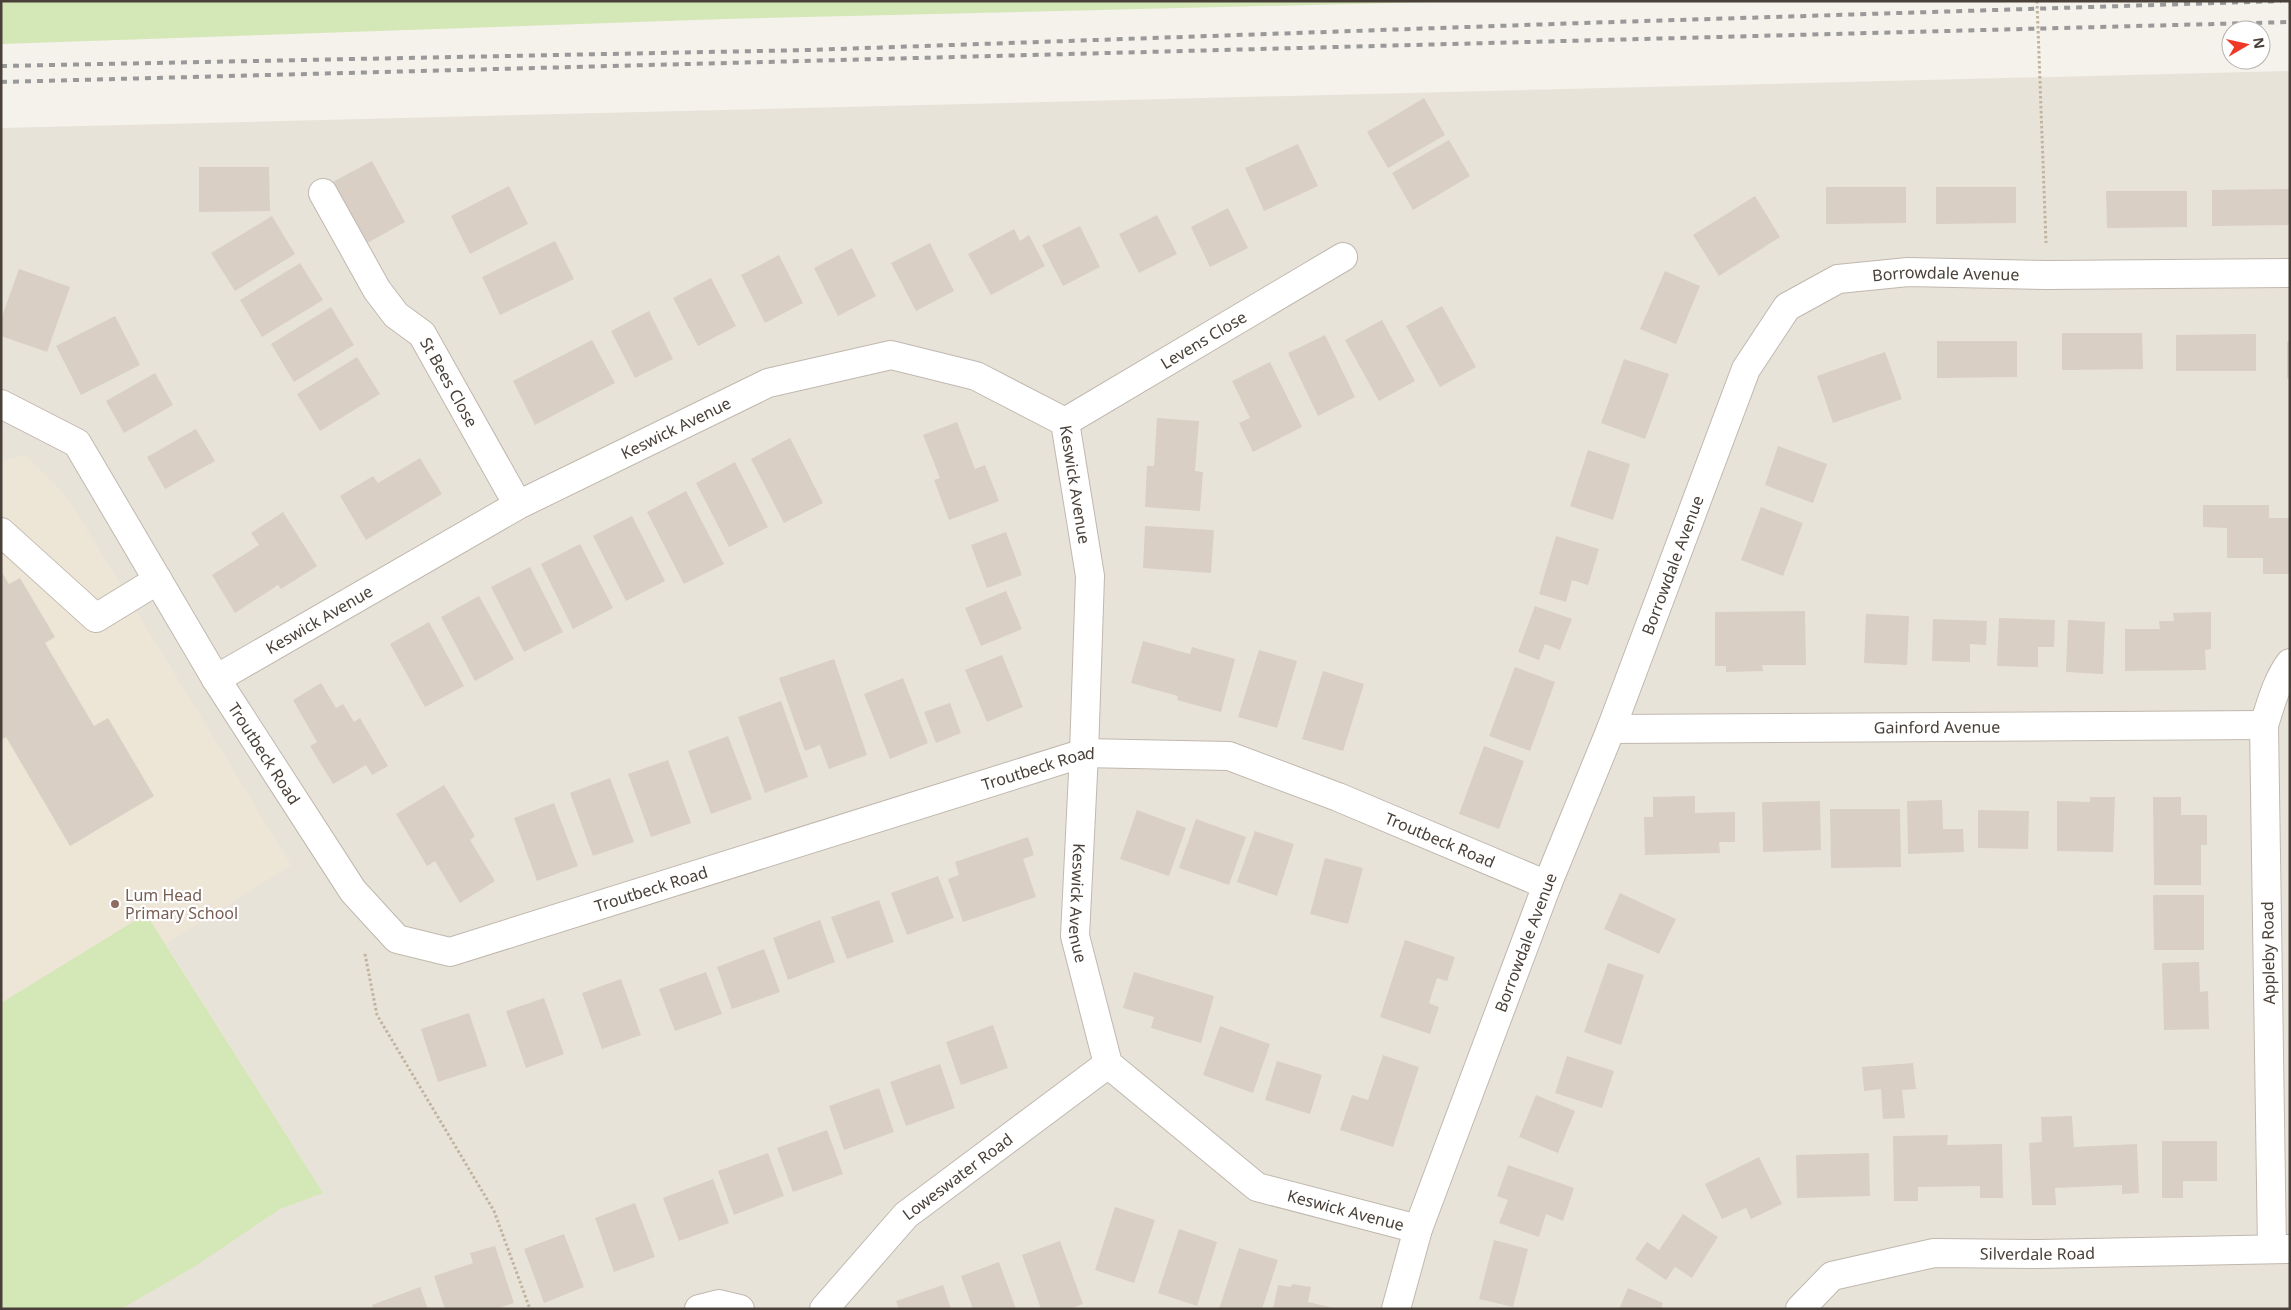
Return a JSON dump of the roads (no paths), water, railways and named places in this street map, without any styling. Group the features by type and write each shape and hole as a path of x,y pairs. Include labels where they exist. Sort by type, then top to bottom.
{"street":[{"name":"St Bees Close","path":"323,193 377,290 396,316 422,334 518,505"},
{"name":"Levens Close","path":"1065,422 1343,257"},
{"name":"Borrowdale Avenue","path":"1396,1309 1418,1229 1547,885 1611,729 1746,369 1787,307 1838,279 1908,272 2047,275 2290,273"},
{"name":"Keswick Avenue","path":"216,679 518,505 768,383 891,356 976,376 1065,422 1090,576 1075,936 1108,1064 1257,1187 1418,1229"},
{"name":"Troutbeck Road","path":"1,404 77,443 216,679 353,891 397,939 450,952 1084,752 1228,756 1338,797 1547,885"},
{"path":"1,532 96,618 158,580"},
{"name":"Appleby Road","path":"2281,1249 2264,725 2277,687 2290,663"},
{"name":"Gainford Avenue","path":"1611,729 2264,725"},
{"name":"Loweswater Road","path":"824,1309 906,1215 1108,1064"},
{"name":"Silverdale Road","path":"1800,1309 1832,1276 1934,1253 2040,1254 2281,1249"},
{"path":"699,1309 719,1304 740,1309"}],"railway":[{"path":"1,66 809,50 2281,1"},
{"path":"1,82 2290,22"}],"place":[{"name":"Lum Head Primary School","path":"115,904"}]}
